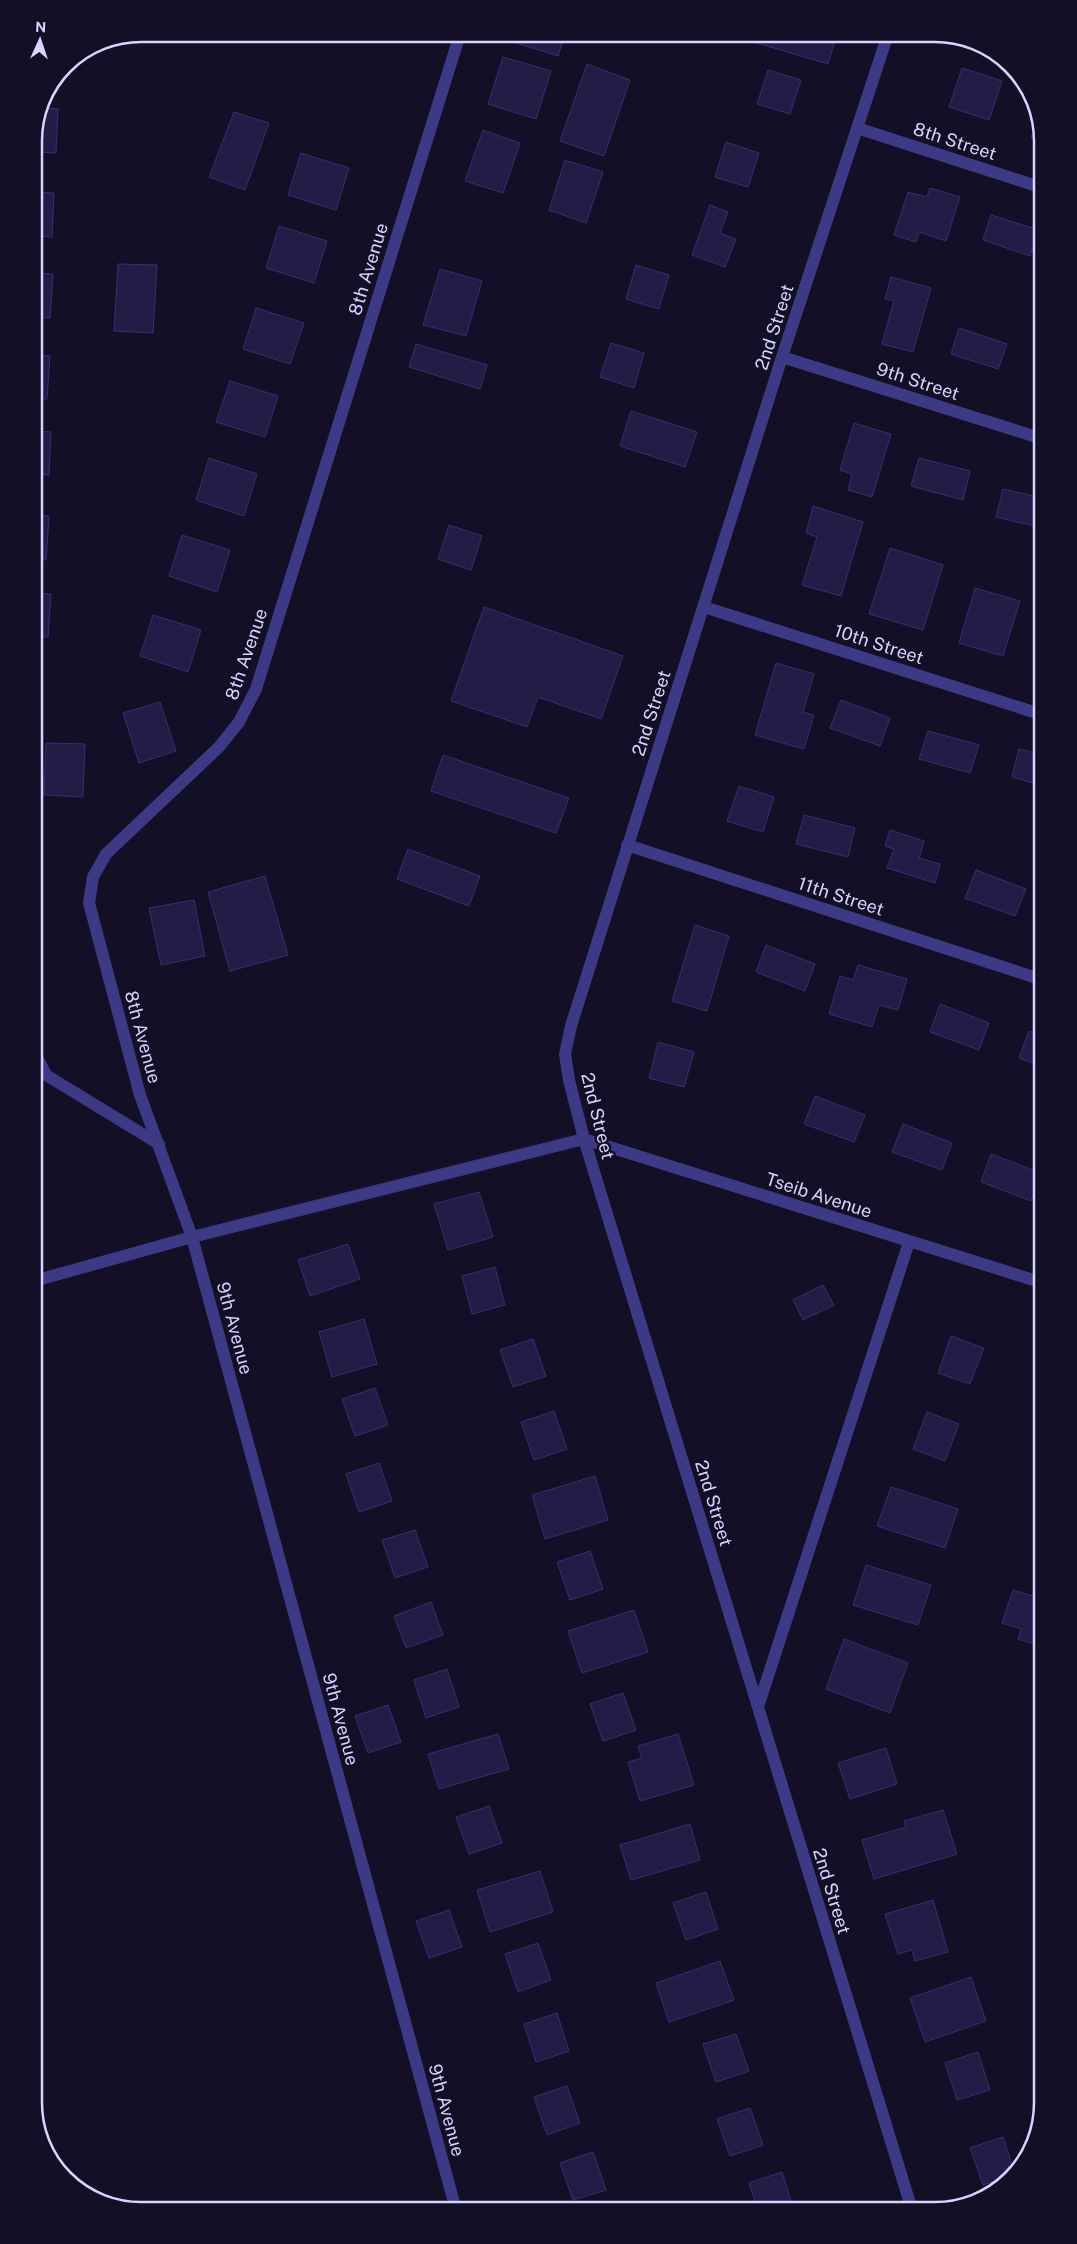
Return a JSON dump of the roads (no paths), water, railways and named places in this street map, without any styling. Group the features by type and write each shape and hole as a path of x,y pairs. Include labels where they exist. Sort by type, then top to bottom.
{"street":[{"name":"8th Avenue","path":"192,1237 140,1095 90,903 94,877 106,854 219,747 239,722 256,688 457,43"},
{"name":"2nd Street","path":"885,43 782,357 627,845 571,1026 565,1054 569,1080 584,1139 910,2202"},
{"name":"8th Street","path":"856,128 1034,185"},
{"name":"9th Street","path":"782,357 1034,436"},
{"name":"10th Street","path":"704,607 1034,712"},
{"name":"11th Street","path":"627,845 1034,977"},
{"path":"43,1068 46,1075 159,1144"},
{"path":"42,1278 192,1237 584,1139"},
{"name":"Tseib Avenue","path":"584,1139 1034,1280"},
{"name":"9th Avenue","path":"192,1237 454,2201"},
{"path":"758,1707 909,1242"}]}
